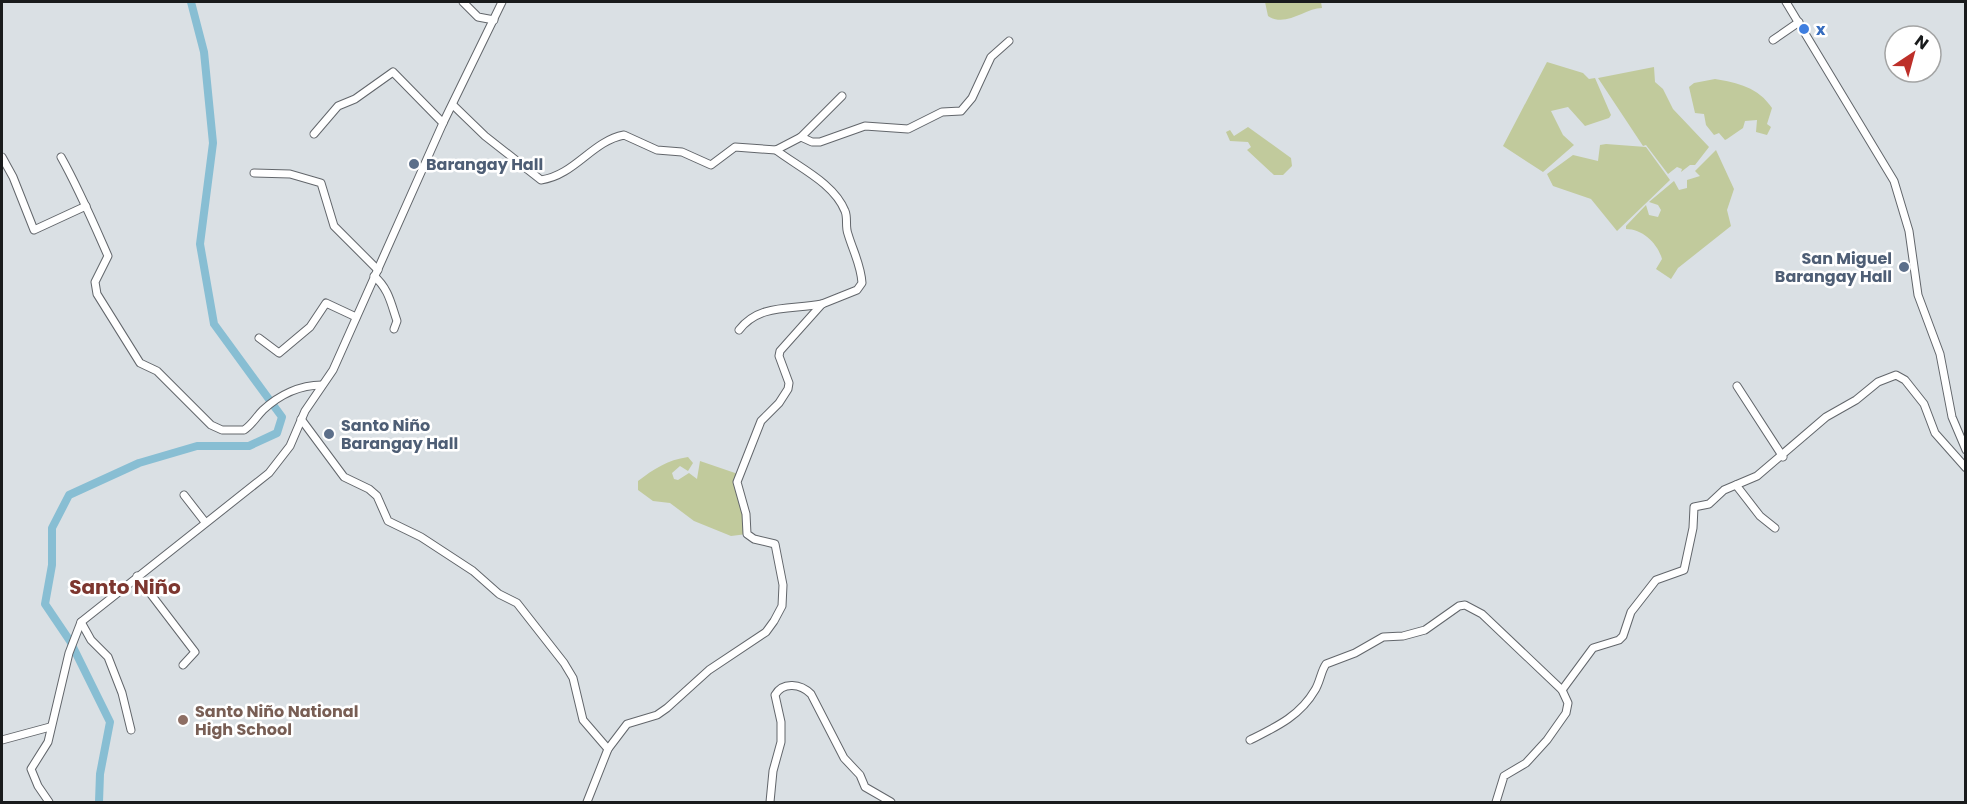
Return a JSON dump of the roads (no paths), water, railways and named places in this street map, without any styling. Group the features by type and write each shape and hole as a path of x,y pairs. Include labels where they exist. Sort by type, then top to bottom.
{"street":[{"path":"463,2 478,17 494,20"},
{"path":"49,802 38,786 32,769 48,742 69,653 80,623 269,473 290,446 301,419 333,370 443,123 502,2"},
{"path":"1786,2 1894,181 1908,231 1918,295 1940,354 1952,417 1965,450"},
{"path":"1773,40 1799,22"},
{"path":"801,137 812,142 820,142 872,125 908,129 942,112 961,111 972,98 991,57 1009,41"},
{"path":"314,135 338,106 355,99 393,72 443,123"},
{"path":"453,105 485,136 542,180 563,174 609,140 624,135 657,150 682,152 711,165 735,147 776,150 801,137 842,96"},
{"path":"739,330 750,317 762,311 822,304 857,290 862,283 858,258 847,232 847,215 842,204 827,188 776,150"},
{"path":"2,157 13,177 34,230 86,206"},
{"path":"62,158 80,188 108,256 95,282 97,294 140,363 157,372 218,429 244,430 264,408 277,400 299,388 322,386"},
{"path":"254,173 290,174 321,183 334,226 376,273 389,292 391,308 397,321 394,329"},
{"path":"259,338 279,353 310,327 326,303 356,317"},
{"path":"587,802 608,748 627,724 662,712 709,670 766,632 782,606 783,585 775,544 754,539 747,534 746,514 737,482 762,422 788,389 789,382 779,356 780,351 822,304"},
{"path":"1562,690 1593,648 1620,640 1631,612 1656,580 1684,570 1693,528 1694,507 1709,504 1724,490 1757,476 1782,457 1826,417 1856,400 1878,382 1896,375 1905,380 1924,404 1935,433 1965,468"},
{"path":"1737,386 1782,457"},
{"path":"301,419 344,477 369,489 377,496 388,521 421,537 473,571 499,594 517,603 564,663 573,678 583,720 608,748"},
{"path":"1736,485 1760,516 1775,528"},
{"path":"184,495 205,522"},
{"path":"137,576 195,652 183,665"},
{"path":"1250,740 1272,730 1300,710 1319,684 1326,664 1355,653 1383,637 1402,636 1425,630 1459,606 1466,605 1482,614 1562,690 1568,703 1566,713 1526,763 1504,776 1496,802"},
{"path":"80,623 91,640 108,657 131,730"},
{"path":"770,802 781,722 775,695 781,688 801,686 811,694 844,758 860,775 865,787 891,802"},
{"path":"2,740 50,726"}],"waterway":[{"path":"99,802 100,774 110,722 70,641 45,604 52,565 52,528 69,495 139,463 197,446 249,446 277,433 282,417 214,324 200,244 213,143 204,52 191,2"}],"place":[{"name":"x","path":"1804,29"},
{"name":"Barangay Hall","path":"414,164"},
{"name":"San Miguel Barangay Hall","path":"1904,267"},
{"name":"Santo Niño Barangay Hall","path":"329,434"},
{"name":"Santo Niño National High School","path":"183,720"}],"district":[{"name":"Santo Niño","path":"125,587"}]}
